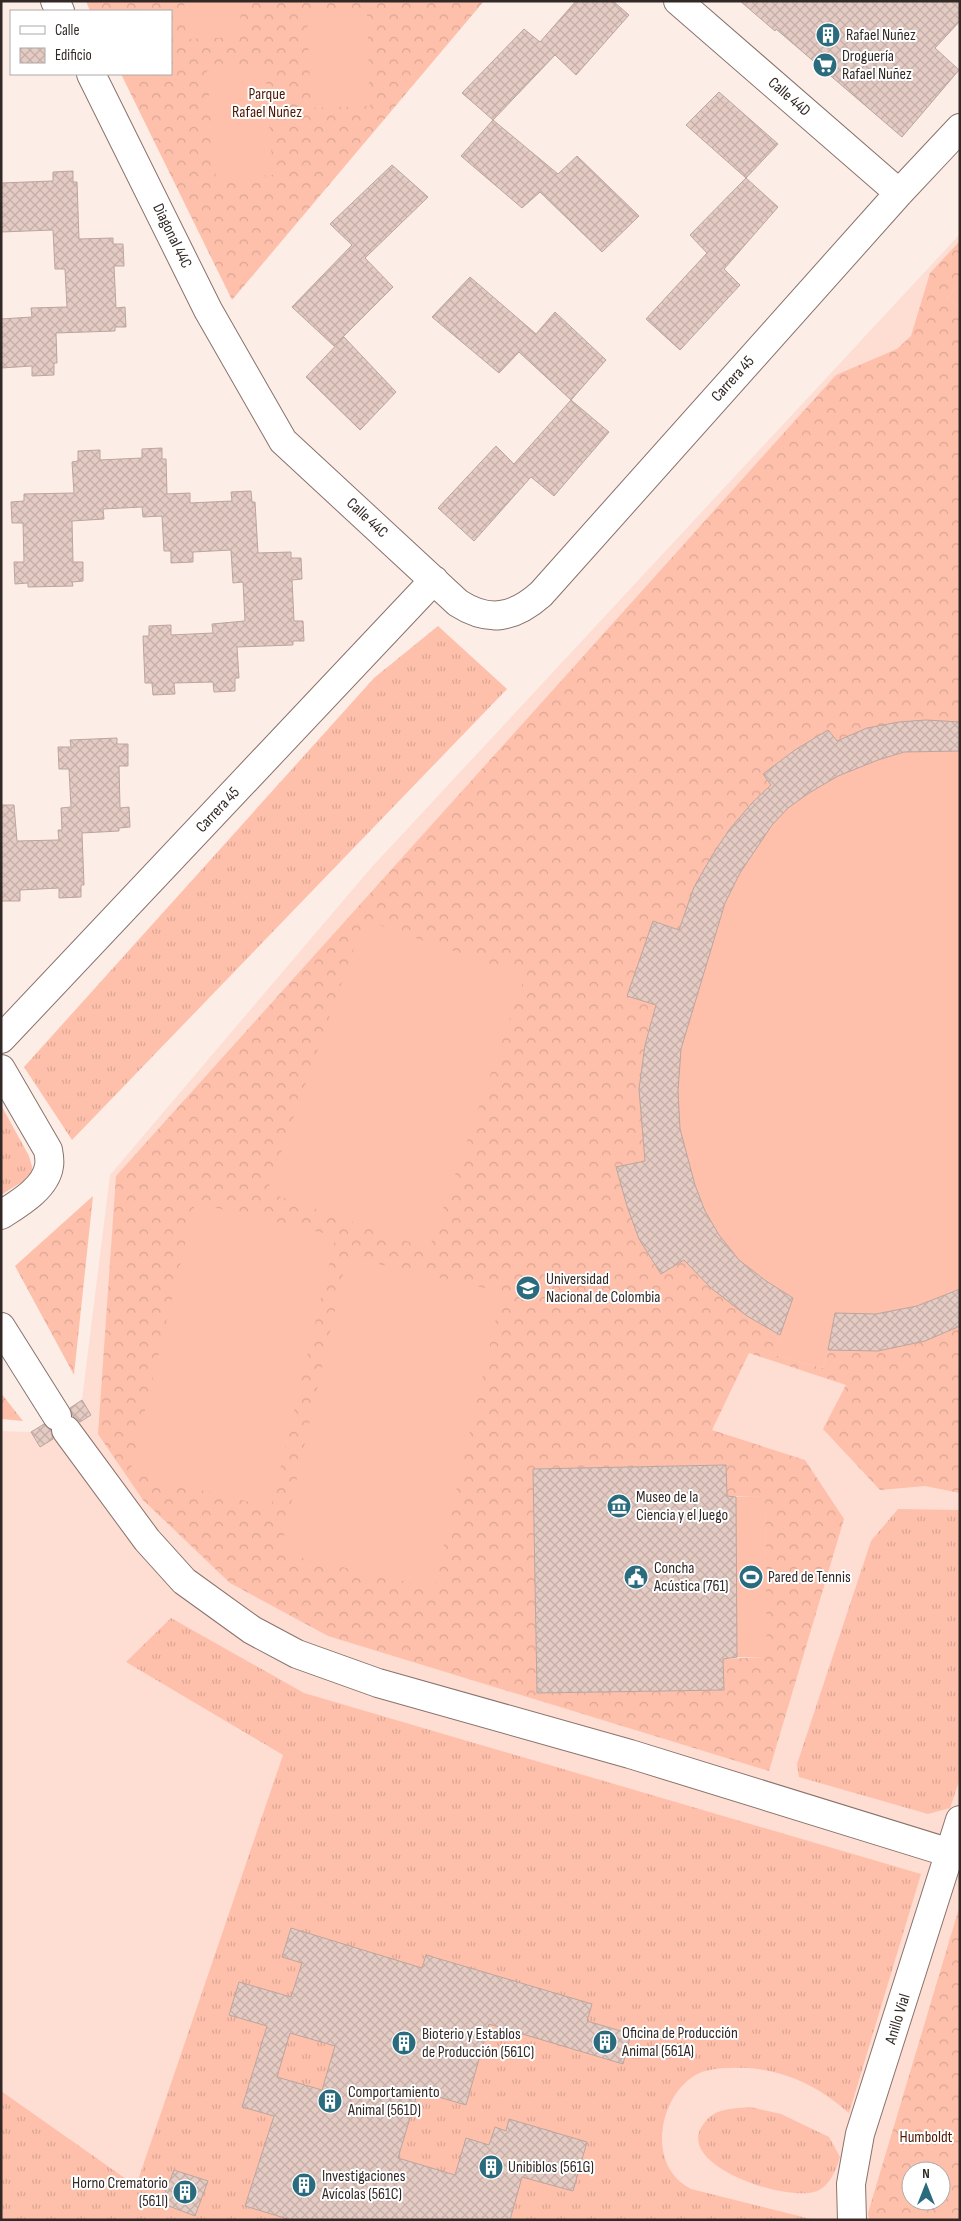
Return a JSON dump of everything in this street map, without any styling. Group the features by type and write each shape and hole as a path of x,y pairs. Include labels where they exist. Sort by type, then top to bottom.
{"street":[{"name":"Calle 44D","path":"678,1 899,193"},
{"name":"Diagonal 44C","path":"91,75 208,310 256,396"},
{"name":"Carrera 45","path":"497,616 511,614 528,606 541,594 899,193 960,128"},
{"name":"Calle 44C","path":"256,396 283,441 434,580 468,610 497,616"},
{"name":"Carrera 45","path":"1,1039 434,580"},
{"path":"1,1069 48,1150 49,1166 45,1178 20,1202 1,1215"},
{"path":"1,1327 62,1423 147,1540 184,1582 252,1630 297,1654 378,1683 630,1754 955,1855"},
{"name":"Anillo Vial","path":"852,2220 851,2184 860,2134 955,1855 960,1820"}],"shaded area":[{"name":"Universidad Nacional de Colombia","path":"960,234 960,2220 1,2220 1,1431 31,1432 82,1400 110,1175 371,868"}],"green space":[{"name":"Parque Rafael Nuñez","path":"86,1 484,1 232,300 121,75 172,75 172,10 90,10"},
{"path":"184,1 240,1 241,37 186,39"},
{"path":"367,12 370,106 311,108 307,14"},
{"path":"265,66 273,175 216,179 207,71"},
{"path":"960,241 960,283 947,298 960,309 960,722 948,721 837,741 828,730 795,750 763,774 771,785 694,887 679,930 653,921 628,996 656,1005 645,1045 639,1089 661,1274 684,1260 729,1301 753,1319 780,1335 774,1355 823,1368 828,1350 878,1351 925,1341 960,1326 960,1493 925,1486 880,1490 823,1429 846,1385 749,1353 712,1430 805,1460 844,1519 769,1771 328,1636 230,1583 143,1500 98,1434 116,1176 836,375 897,349 911,336 930,273","holes":["726,1465 727,1496 765,1497 766,1657 723,1659 724,1690 537,1693 533,1469"]},
{"path":"960,283 960,309 947,298"},
{"path":"438,626 507,689 72,1140 24,1067 374,678"},
{"path":"926,720 960,722 960,1326 925,1341 878,1351 828,1350 823,1368 773,1355 780,1335 753,1319 729,1301 684,1261 661,1274 639,1239 616,1167 645,1161 639,1089 645,1045 656,1005 627,996 653,921 679,930 693,891 710,858 748,808 771,785 763,774 795,750 828,730 837,741"},
{"path":"364,920 525,976 429,1249 267,1192"},
{"path":"1,1105 29,1156 33,1170 25,1180 1,1195"},
{"path":"93,1196 74,1375 15,1266"},
{"path":"195,1203 336,1236 271,1507 130,1473"},
{"path":"347,1257 502,1292 434,1588 280,1553"},
{"path":"1,1393 23,1421 1,1419"},
{"name":"Pared de Tennis","path":"765,1496 767,1657 737,1657 736,1497"},
{"path":"898,1509 960,1510 960,1778 950,1808 928,1814 799,1777 797,1764 871,1541"},
{"path":"171,1618 304,1693 921,1874 849,2113 823,2093 780,2073 748,2068 722,2068 707,2070 694,2076 684,2084 675,2095 664,2121 662,2135 666,2162 679,2181 686,2186 691,2189 815,2220 1,2220 1,2091 136,2186 283,1755 126,1662"},
{"name":"Humboldt","path":"960,1905 960,2220 869,2220 868,2213"},
{"path":"750,2107 781,2114 829,2137 840,2157 837,2167 826,2185 817,2191 803,2193 784,2192 762,2187 740,2179 721,2168 706,2156 699,2142 701,2128 705,2121 722,2111"}],"building":[{"path":"576,1 613,1 629,15 576,75 555,55 493,120 462,93 524,29 540,42"},
{"path":"740,1 960,1 960,21 935,48 959,70 902,137 776,29 775,31"},
{"path":"719,92 778,144 746,178 686,125"},
{"path":"493,120 558,174 577,156 639,216 602,252 540,192 522,208 461,156"},
{"path":"392,165 428,197 365,258 393,287 334,346 292,307 352,245 330,224"},
{"path":"73,171 73,182 77,182 79,239 113,238 113,244 123,244 124,266 114,266 116,308 125,307 126,327 115,327 115,331 56,333 57,363 54,363 54,375 32,376 32,366 1,368 1,319 32,317 31,308 67,307 65,269 55,269 53,230 1,232 1,183 53,181 53,172"},
{"path":"746,178 778,207 724,269 740,285 680,350 646,319 707,253 690,235"},
{"path":"470,277 536,334 555,312 606,360 571,400 519,352 499,373 432,317"},
{"path":"344,337 396,392 360,430 306,377"},
{"path":"571,400 609,432 554,496 531,477 474,541 438,508 496,446 514,464"},
{"path":"162,448 162,459 166,459 167,494 190,493 190,503 232,501 231,492 251,491 252,502 255,502 258,553 291,552 291,558 301,558 302,579 292,580 294,621 303,621 304,641 293,641 293,645 237,647 239,678 235,678 235,691 214,692 213,682 174,683 175,694 153,695 152,683 145,683 143,636 149,636 149,626 171,625 171,635 213,633 212,624 245,621 243,582 233,583 231,550 193,552 193,562 171,563 171,551 164,551 162,516 143,517 142,507 103,509 104,519 72,521 73,562 83,562 83,581 72,582 73,586 28,587 28,583 15,584 14,562 24,562 23,523 12,523 11,502 24,501 24,494 74,493 72,462 78,461 78,451 100,450 100,460 142,458 142,449"},
{"path":"926,720 960,722 960,751 904,752 878,760 838,776 809,793 788,808 772,825 740,873 725,903 681,1049 678,1091 680,1129 695,1185 705,1211 719,1235 739,1260 766,1281 793,1298 780,1335 747,1316 711,1288 684,1260 661,1274 639,1239 616,1167 645,1161 639,1089 645,1045 656,1005 627,996 653,921 679,930 694,887 713,854 729,830 752,803 771,785 763,774 795,750 828,730 837,741 867,728 899,722"},
{"path":"117,738 117,744 128,744 128,766 119,766 120,808 129,807 130,827 119,828 119,831 82,833 84,885 81,885 81,897 59,898 59,888 20,890 20,901 1,901 1,805 14,805 17,841 59,840 58,830 62,830 61,808 71,807 69,769 59,769 58,747 71,747 70,740"},
{"path":"960,1289 960,1326 925,1341 878,1351 828,1350 835,1313 876,1314 917,1306"},
{"path":"82,1400 91,1415 80,1422 73,1416 70,1408"},
{"path":"44,1424 51,1430 53,1439 40,1447 31,1432"},
{"name":"Concha Acústica (761)","path":"726,1465 727,1496 736,1497 737,1657 723,1659 724,1690 537,1693 533,1469"},
{"path":"291,1928 422,1968 426,1955 592,2004 587,2021 631,2034 623,2064 489,2024 466,2105 418,2091 398,2158 455,2175 466,2138 489,2145 495,2127 506,2131 509,2119 587,2142 573,2191 522,2177 510,2220 291,2220 245,2206 274,2116 242,2107 267,2026 229,2015 239,1982 291,1997 302,1963 282,1957","holes":["290,2033 335,2046 322,2090 277,2077"]},
{"name":"Horno Crematorio (561I)","path":"174,2170 208,2181 195,2216 161,2203"}],"place":[{"name":"Rafael Nuñez","path":"828,35"},
{"name":"Droguería Rafael Nuñez","path":"825,65"},
{"name":"Universidad Nacional de Colombia","path":"528,1288"},
{"name":"Museo de la Ciencia y el Juego","path":"619,1506"},
{"name":"Concha Acústica (761)","path":"636,1577"},
{"name":"Pared de Tennis","path":"751,1577"},
{"name":"Oficina de Producción Animal (561A)","path":"605,2042"},
{"name":"Bioterio y Establos de Producción (561C)","path":"404,2043"},
{"name":"Comportamiento Animal (561D)","path":"330,2101"},
{"name":"Unibiblos (561G)","path":"491,2167"},
{"name":"Investigaciones Avícolas (561C)","path":"304,2185"},
{"name":"Horno Crematorio (561I)","path":"185,2192"}]}
